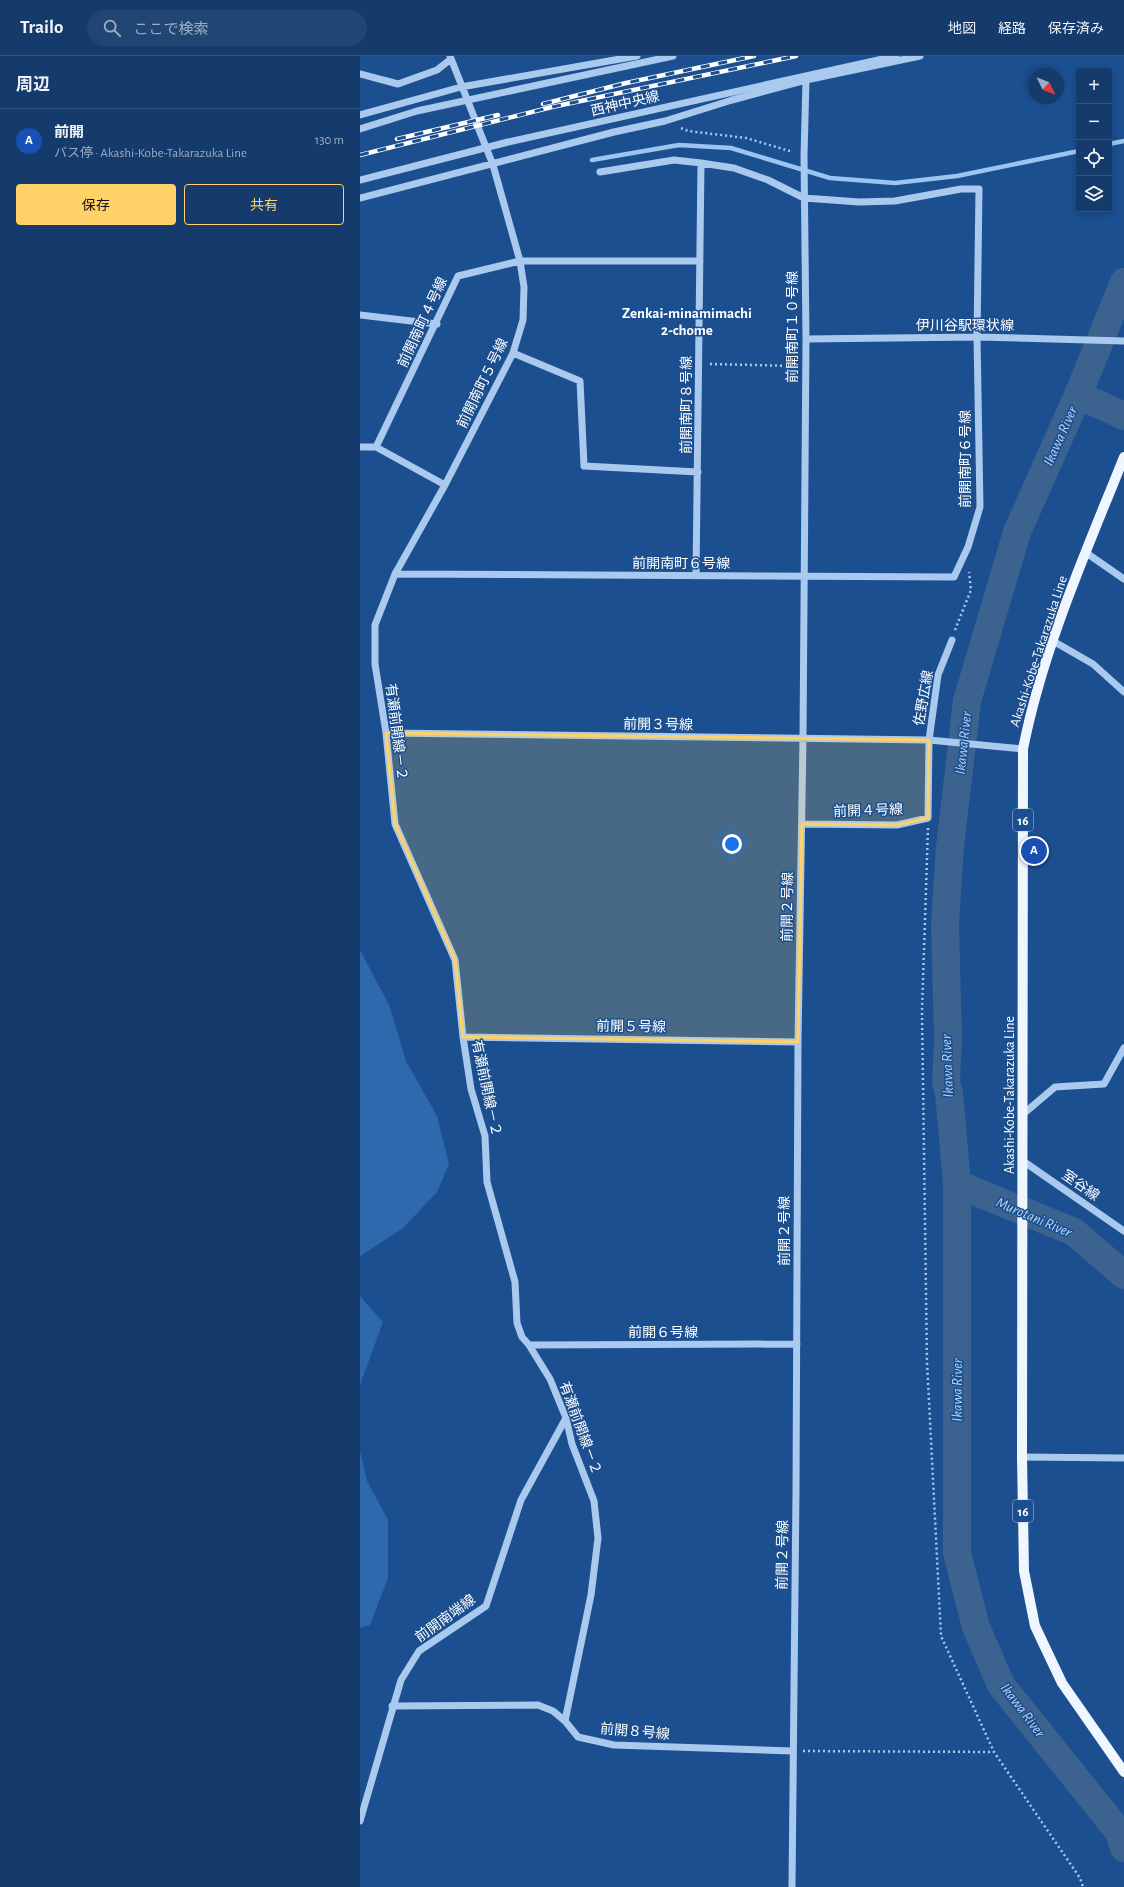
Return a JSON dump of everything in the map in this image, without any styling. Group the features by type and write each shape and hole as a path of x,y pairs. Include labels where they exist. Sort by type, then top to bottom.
{"main road":[{"name":"Akashi-Kobe-Takarazuka Line","path":"1124,457 1086,552 1053,641 1028,723 1023,749 1022,1115 1022,1457 1024,1571 1034,1626 1062,1683 1124,1772"}],"street":[{"path":"360,115 461,87 638,56"},
{"path":"360,129 417,111 673,56"},
{"name":"西神中央線","path":"360,180 407,166 508,142 896,56"},
{"name":"西神中央線","path":"360,198 614,132 665,121 732,100 806,80 920,56"},
{"path":"360,74 398,84 437,70 450,58"},
{"name":"前開南町５号線","path":"395,574 446,484 513,352 523,320 524,287 520,261 493,164 450,58"},
{"name":"前開南町１０号線","path":"804,575 806,339 804,156 806,80"},
{"name":"前開南町６号線","path":"395,574 954,577 968,547 980,507 977,337 979,189 961,189 895,201 859,202 804,198 768,180 734,168 701,163 674,160 600,172"},
{"name":"前開南町８号線","path":"696,576 701,163"},
{"name":"前開南町４号線","path":"376,447 437,324 458,276 520,261 700,261"},
{"path":"360,315 437,324"},
{"name":"伊川谷駅環状線","path":"806,339 977,337 1069,338 1124,341"},
{"path":"513,352 580,381 584,466 698,472"},
{"path":"360,447 376,447 446,484"},
{"path":"1086,552 1124,579"},
{"name":"有瀬前開線－２","path":"395,574 375,625 375,664 386,733 395,824 455,960 463,1037 471,1089 485,1136 487,1182 515,1282 517,1323 522,1337 529,1345 550,1379 566,1418 572,1444 594,1501 598,1538 591,1595 565,1721"},
{"name":"前開２号線","path":"792,1887 798,1042 804,575"},
{"name":"佐野広線","path":"952,640 938,675 929,740 1023,749"},
{"path":"1053,641 1093,664 1124,692"},
{"name":"前開３号線","path":"386,733 929,740"},
{"path":"928,818 929,740"},
{"name":"前開４号線","path":"802,824 897,825 928,818"},
{"name":"前開５号線","path":"463,1037 798,1042"},
{"path":"1022,1115 1055,1087 1104,1084 1124,1048"},
{"name":"室谷線","path":"1023,1161 1124,1231"},
{"name":"前開６号線","path":"529,1345 797,1344"},
{"name":"前開南端線","path":"360,1821 392,1706 401,1680 420,1651 486,1606 521,1500 566,1418"},
{"path":"1022,1457 1124,1458"},
{"name":"前開８号線","path":"392,1706 538,1705 553,1711 565,1721 578,1737 614,1745 792,1751"}],"path":[{"path":"681,128 688,131 746,138 793,152"},
{"path":"699,364 805,366"},
{"path":"952,640 970,590 969,569"},
{"path":"928,818 922,1011 927,1362 941,1636 994,1752 1080,1878 1083,1887"},
{"path":"792,1751 994,1752"}],"highlighted area":[{"path":"386,733 929,740 928,818 897,825 802,824 798,1042 463,1037 455,960 395,824"}],"shaded area":[{"path":"360,950 390,1007 406,1061 437,1116 449,1164 437,1192 402,1229 360,1256"},
{"path":"360,1296 383,1322 360,1385"},
{"path":"360,1451 367,1481 388,1520 388,1578 370,1625 360,1628"}],"waterway":[{"path":"1112,143 1124,141"},
{"path":"592,160 679,145 731,148 830,178 895,183 957,176 1076,152"},
{"name":"Ikawa River","path":"1124,282 1078,395 1017,532 967,701 950,847 945,924 948,1038 946,1083 949,1093 957,1184 957,1553 976,1627 1001,1685 1119,1832 1124,1848"},
{"path":"1078,395 1124,416"},
{"name":"Murotani River","path":"957,1184 1074,1232 1124,1275"}],"railway":[{"path":"543,104 626,83 754,56"},
{"path":"360,155 552,107 796,56"},
{"path":"397,139 498,115"}],"place":[{"name":"前開","path":"1034,851"}],"district":[{"name":"Zenkai-minamimachi 2-chome","path":"687,322"}]}
